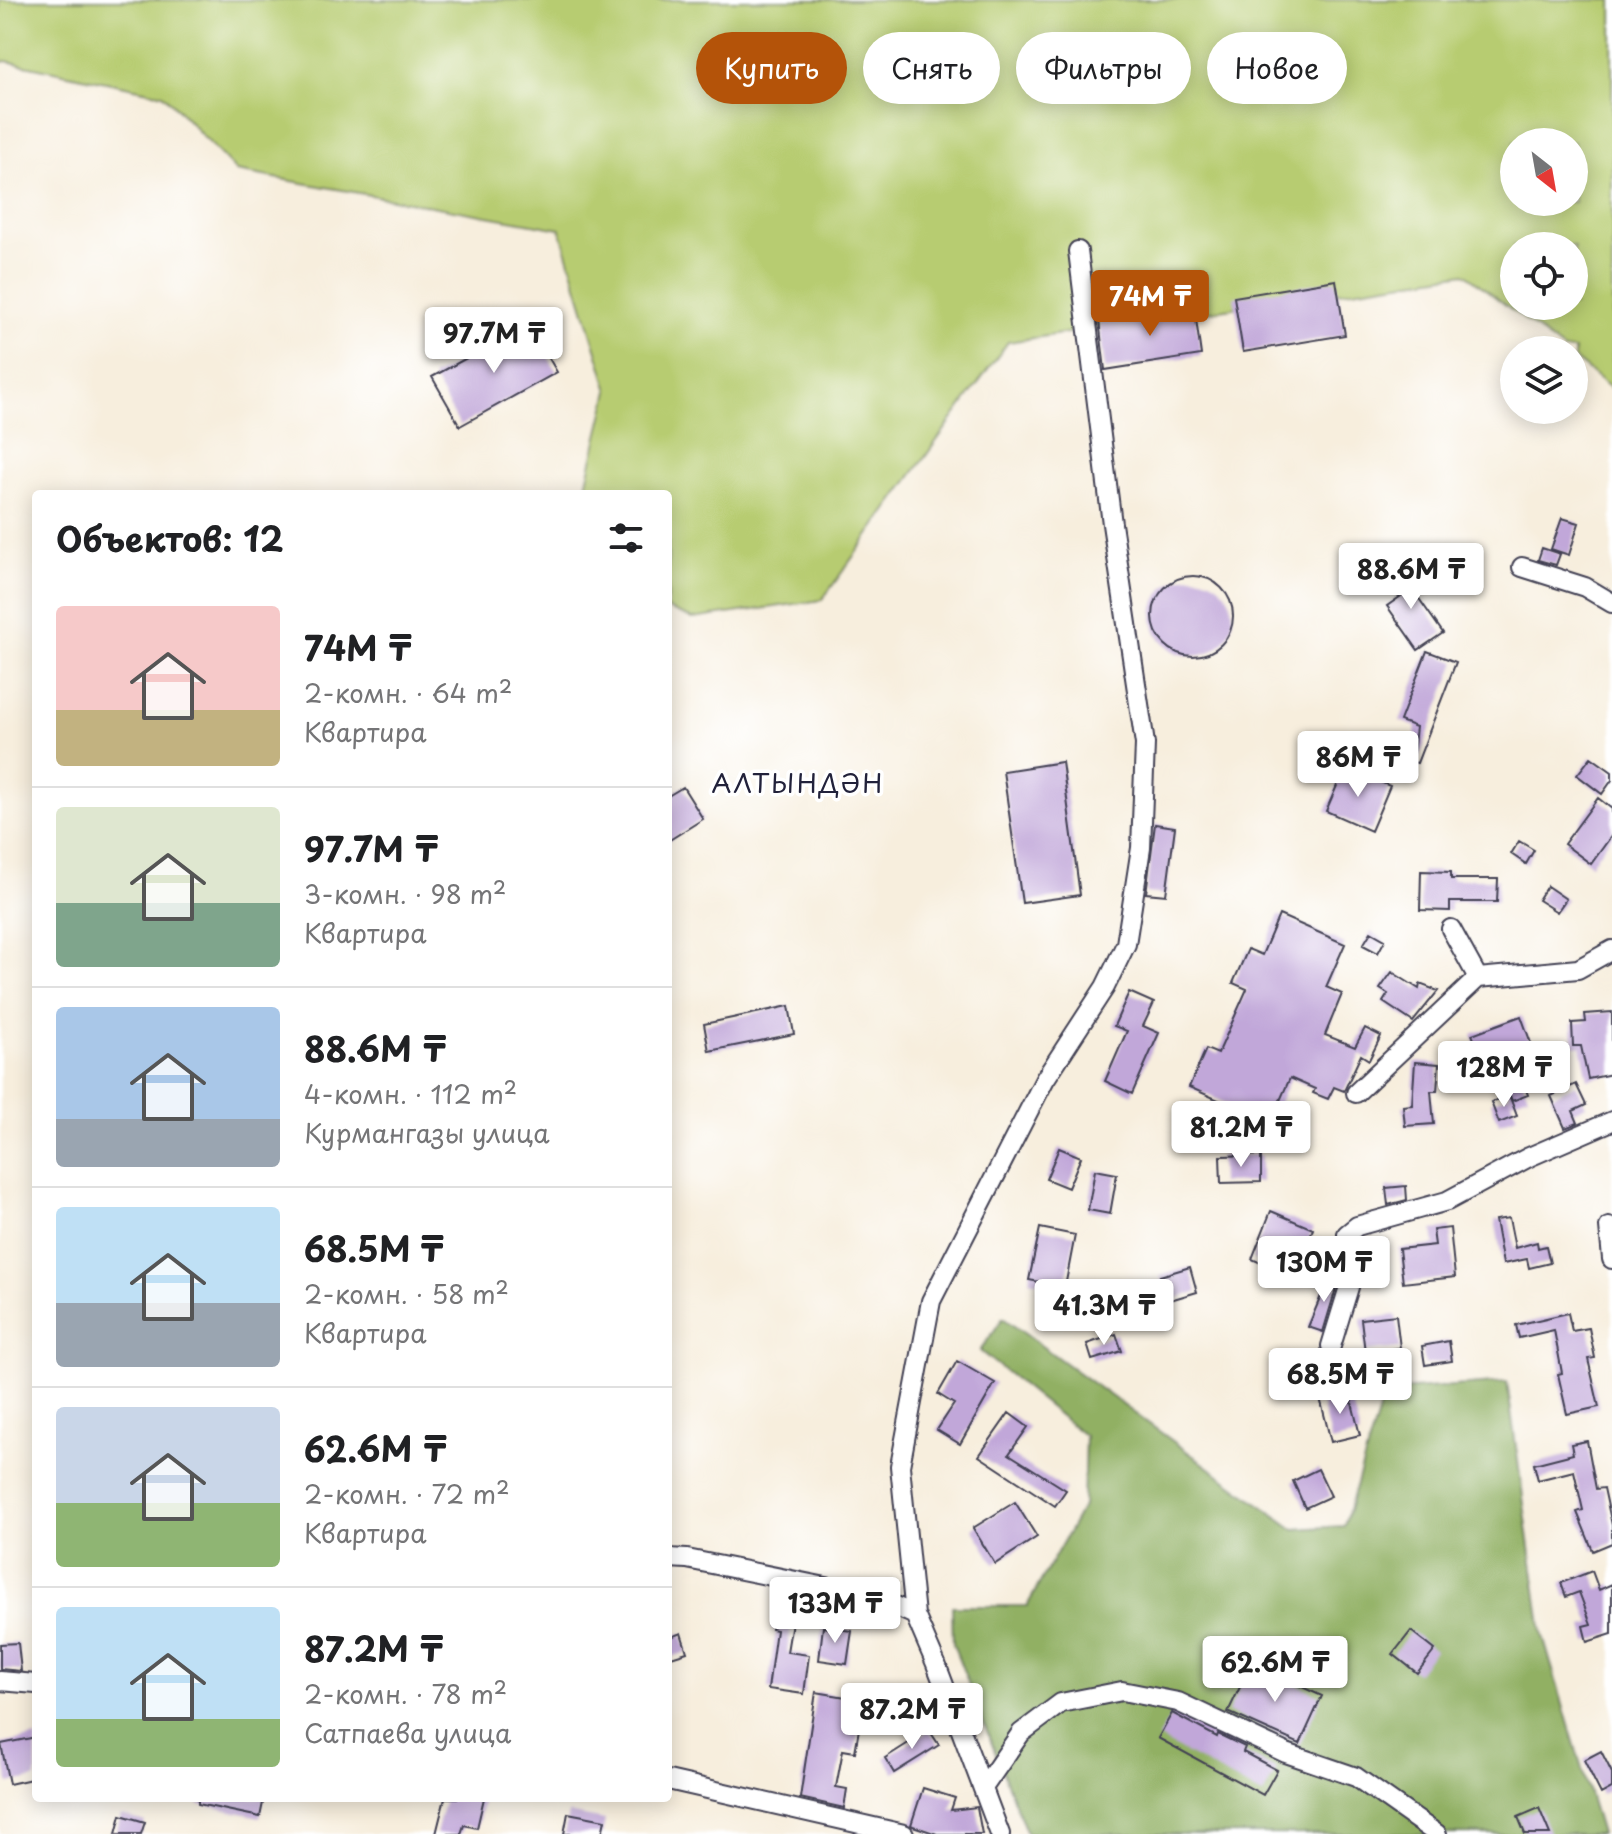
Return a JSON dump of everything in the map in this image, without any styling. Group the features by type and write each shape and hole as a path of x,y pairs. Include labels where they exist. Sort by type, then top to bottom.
{"street":[{"path":"1000,1834 915,1615 900,1466 931,1301 1045,1079 1105,987 1126,944 1141,848 1145,744 1112,524 1078,251"},
{"path":"1522,567 1585,587 1612,603"},
{"path":"1451,929 1478,978"},
{"path":"1356,1093 1478,978 1578,969 1612,950"},
{"path":"1331,1346 1349,1287 1347,1234 1357,1226 1447,1201 1529,1157 1612,1121"},
{"path":"1609,1227 1612,1259"},
{"path":"672,1558 875,1597 915,1615"},
{"path":"0,1681 32,1684"},
{"path":"983,1788 1021,1733 1061,1703 1122,1691 1178,1702 1286,1753 1356,1777 1437,1834"},
{"path":"672,1781 904,1834"}],"green space":[{"path":"0,0 1612,0 1612,389 1588,370 1588,336 1545,336 1525,320 1588,320 1588,232 1500,232 1500,300 1465,273 1008,342 822,600 693,619 672,611 672,490 585,490 609,391 560,229 236,171 163,94 0,62"},
{"path":"1003,1318 1294,1529 1344,1526 1385,1391 1507,1382 1542,1633 1601,1834 1027,1834 953,1644 952,1606 1027,1606 1083,1506 1085,1436 980,1351"}],"building":[{"path":"1336,280 1345,335 1243,352 1234,297"},
{"path":"1194,305 1201,355 1105,370 1099,320"},
{"path":"529,324 557,372 460,426 432,377"},
{"path":"1562,518 1579,523 1569,555 1551,549"},
{"path":"1433,546 1475,562 1467,581 1426,566"},
{"path":"1542,548 1560,554 1556,565 1538,560"},
{"path":"1392,560 1443,633 1418,650 1387,606 1407,592 1383,581"},
{"path":"1185,576 1201,576 1215,582 1227,594 1233,616 1227,638 1215,650 1201,656 1185,656 1171,650 1159,638 1153,624 1153,608 1159,594 1171,582"},
{"path":"1427,651 1456,662 1417,763 1412,762 1416,727 1400,721"},
{"path":"1591,757 1612,772 1612,780 1602,794 1577,775"},
{"path":"1062,762 1080,895 1022,903 1003,771"},
{"path":"1345,767 1390,786 1371,831 1326,811"},
{"path":"683,787 703,819 672,838 672,794"},
{"path":"1598,798 1612,809 1612,835 1591,864 1564,844"},
{"path":"1155,824 1175,827 1166,895 1146,893"},
{"path":"1519,841 1534,850 1526,864 1511,854"},
{"path":"1421,871 1451,872 1451,879 1498,879 1497,902 1450,902 1450,911 1420,910"},
{"path":"1547,886 1566,899 1557,912 1538,900"},
{"path":"1279,915 1345,944 1326,987 1342,994 1325,1035 1355,1047 1365,1028 1381,1036 1369,1060 1361,1055 1344,1091 1334,1087 1328,1099 1313,1093 1315,1089 1290,1078 1270,1123 1189,1087 1206,1049 1218,1054 1247,989 1233,983 1248,949 1262,955"},
{"path":"1371,932 1385,940 1378,953 1363,945"},
{"path":"1392,972 1419,989 1420,984 1438,991 1413,1022 1383,1002 1388,994 1380,989"},
{"path":"1129,992 1154,1003 1143,1026 1159,1033 1132,1094 1105,1081 1127,1031 1114,1026"},
{"path":"789,1006 794,1034 709,1051 704,1024"},
{"path":"1612,1012 1612,1074 1588,1079 1581,1046 1573,1046 1572,1023 1586,1022 1585,1014"},
{"path":"1521,1016 1532,1046 1512,1053 1528,1095 1512,1101 1496,1059 1483,1064 1472,1034"},
{"path":"1415,1062 1439,1064 1437,1091 1431,1091 1434,1124 1405,1126 1403,1106 1412,1105"},
{"path":"1576,1084 1586,1105 1573,1111 1578,1123 1565,1128 1551,1096"},
{"path":"1509,1095 1517,1116 1499,1123 1491,1102"},
{"path":"1059,1148 1081,1157 1068,1188 1046,1179"},
{"path":"1261,1155 1261,1182 1221,1183 1220,1156"},
{"path":"1095,1170 1117,1174 1110,1214 1088,1210"},
{"path":"1406,1186 1407,1200 1388,1205 1386,1188"},
{"path":"1271,1211 1313,1229 1309,1238 1336,1249 1324,1283 1305,1278 1311,1253 1287,1242 1274,1269 1252,1259"},
{"path":"1509,1218 1515,1248 1537,1242 1538,1248 1546,1246 1550,1263 1529,1268 1527,1259 1503,1264 1495,1220"},
{"path":"1040,1228 1075,1235 1065,1287 1029,1280"},
{"path":"1450,1228 1455,1277 1403,1283 1399,1249 1435,1245 1433,1230"},
{"path":"1334,1265 1337,1285 1323,1332 1308,1327"},
{"path":"1190,1267 1197,1292 1167,1301 1160,1276"},
{"path":"1568,1313 1572,1331 1589,1328 1595,1358 1588,1359 1599,1407 1567,1414 1558,1374 1562,1373 1554,1330 1519,1338 1516,1325"},
{"path":"1396,1315 1400,1348 1365,1352 1361,1319"},
{"path":"1116,1334 1122,1351 1092,1360 1087,1344"},
{"path":"1449,1341 1452,1361 1425,1365 1422,1346"},
{"path":"957,1361 995,1383 960,1444 937,1430 954,1404 938,1394"},
{"path":"1349,1391 1360,1435 1331,1442 1320,1398"},
{"path":"1009,1413 1028,1427 1009,1454 1066,1490 1055,1506 979,1456"},
{"path":"1587,1441 1596,1489 1604,1488 1612,1525 1612,1543 1593,1551 1577,1512 1583,1510 1574,1471 1538,1480 1534,1464 1573,1454 1571,1444"},
{"path":"1318,1469 1331,1496 1305,1508 1293,1481"},
{"path":"1015,1502 1037,1537 995,1564 973,1528"},
{"path":"1592,1571 1599,1590 1612,1584 1612,1634 1587,1642 1583,1626 1591,1624 1579,1592 1566,1597 1561,1583"},
{"path":"776,1594 796,1598 787,1652 809,1655 804,1694 768,1689 776,1630 771,1629"},
{"path":"823,1627 852,1631 847,1664 819,1660"},
{"path":"1411,1631 1435,1650 1417,1673 1393,1654"},
{"path":"681,1633 687,1652 672,1657 672,1636"},
{"path":"18,1643 21,1671 0,1669 0,1644"},
{"path":"1251,1664 1322,1696 1300,1744 1228,1712"},
{"path":"816,1692 864,1700 855,1752 843,1750 836,1787 847,1789 844,1808 800,1798"},
{"path":"1172,1713 1217,1737 1218,1734 1245,1747 1243,1752 1277,1770 1263,1795 1158,1738"},
{"path":"929,1730 939,1745 894,1773 885,1758"},
{"path":"32,1738 32,1779 9,1784 1,1744"},
{"path":"1601,1751 1612,1773 1612,1788 1601,1794 1584,1760"},
{"path":"923,1788 955,1798 951,1810 977,1807 982,1834 937,1834 911,1825"},
{"path":"198,1802 263,1802 260,1817"},
{"path":"444,1802 483,1802 477,1828 464,1825 461,1834 436,1834"},
{"path":"1539,1808 1550,1834 1525,1834 1518,1817"},
{"path":"568,1813 605,1820 602,1834 564,1834"},
{"path":"121,1815 145,1822 141,1834 116,1834"}],"district":[{"name":"АЛТЫНДӘН","path":"798,784"}]}
